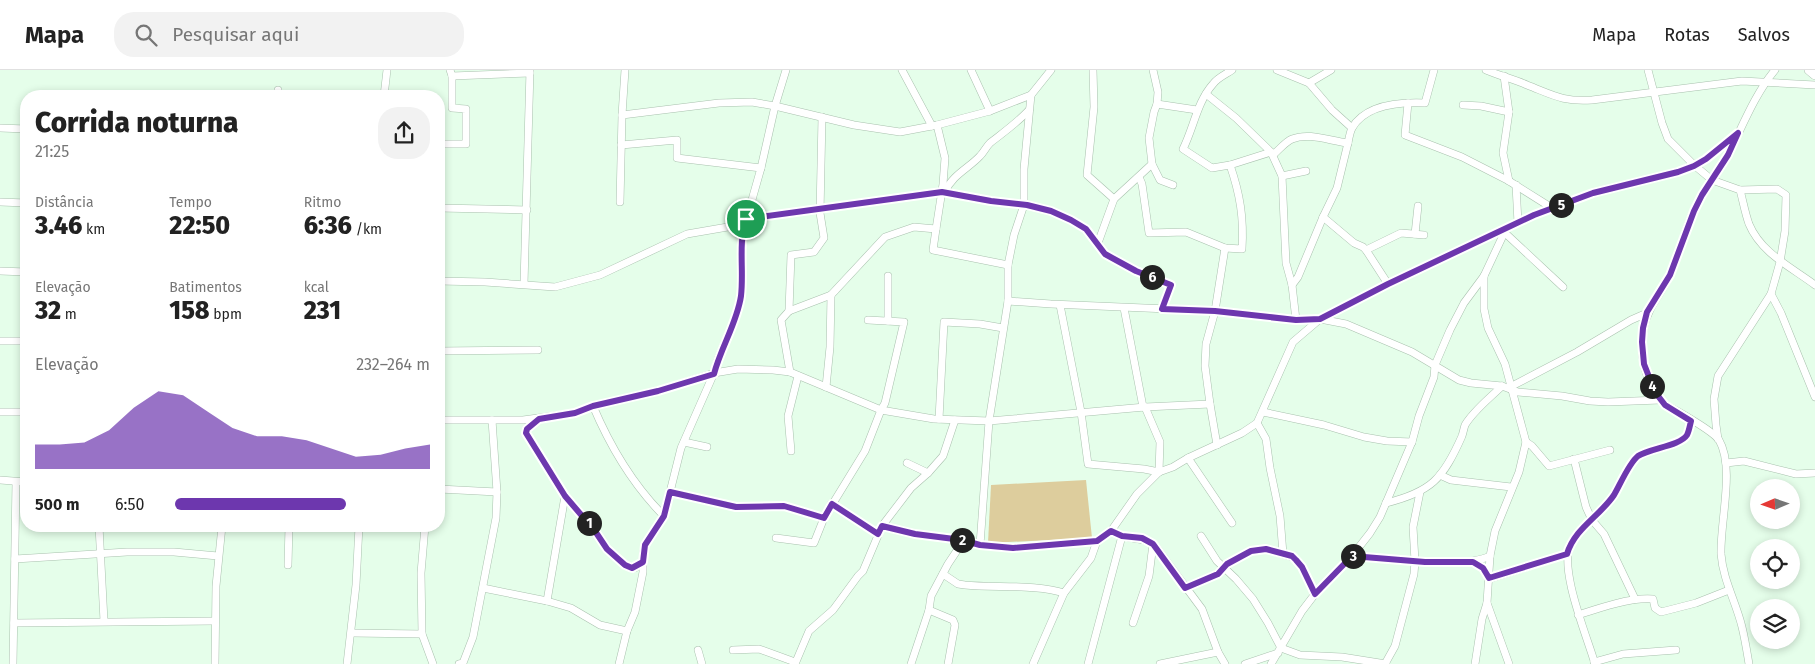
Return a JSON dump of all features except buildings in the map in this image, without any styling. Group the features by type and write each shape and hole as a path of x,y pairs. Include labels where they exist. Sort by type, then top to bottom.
{"street":[{"path":"384,90 386,70"},
{"path":"620,202 625,70"},
{"path":"619,664 627,631 635,612 643,572 645,545 664,516 684,442 714,374 718,359 736,316 741,296 741,249 746,221 786,70"},
{"path":"902,70 934,126 945,158 943,192 933,250 1008,265"},
{"path":"971,70 990,111"},
{"path":"622,115 736,102 752,102 854,126 900,132 934,126 990,111 1031,95 1051,70"},
{"path":"1093,70 1094,106 1087,175 1114,198"},
{"path":"1153,70 1158,92 1149,138 1152,164 1160,180 1174,185"},
{"path":"1232,70 1214,82 1206,94 1197,110 1184,149 1212,168 1272,153 1293,139 1315,137 1348,143"},
{"path":"1277,70 1309,82 1332,110 1352,128"},
{"path":"1309,82 1331,70"},
{"path":"1292,285 1298,277 1337,188 1352,128 1363,116 1379,108 1408,103 1425,103 1434,70"},
{"path":"1486,70 1570,101 1592,100 1742,81 1815,85"},
{"path":"1648,70 1652,92 1665,132 1674,146 1694,166 1712,180 1740,190 1777,189 1786,195 1785,225 1780,262 1771,294 1747,334 1725,363 1718,376 1714,399 1718,440 1726,463 1725,506 1721,541 1723,572 1742,626 1749,664"},
{"path":"1718,440 1701,426 1660,400 1648,378 1644,364 1642,342 1647,312 1670,275 1694,211 1728,155 1764,83 1775,70"},
{"path":"1809,70 1815,75"},
{"path":"445,144 466,144 466,109 452,108 451,73 530,71 524,284"},
{"path":"1504,76 1509,112 1503,153 1509,181"},
{"path":"1206,94 1236,118 1272,153 1282,176 1286,263 1292,285 1296,320"},
{"path":"980,545 989,421 1008,301 1008,265 1014,234 1024,205 1024,169 1031,95"},
{"path":"1408,103 1405,135 1462,157 1509,181 1552,208"},
{"path":"1157,104 1197,110"},
{"path":"1463,105 1509,112"},
{"path":"943,192 990,144 1011,129 1030,110"},
{"path":"789,311 791,255 814,252 823,242 824,238 820,208 822,117"},
{"path":"0,128 20,128"},
{"path":"882,526 915,534 962,540 980,545 1013,548 1097,541 1111,531 1137,494 1159,472 1174,467 1256,424 1293,342 1320,319 1388,284 1552,208 1593,193 1678,172 1694,166 1706,159 1738,133"},
{"path":"621,145 677,140 677,158 761,168"},
{"path":"1098,243 1114,198 1152,164"},
{"path":"1139,177 1142,184 1149,233 1186,232 1225,248 1242,249 1242,215 1239,192 1230,164"},
{"path":"1282,176 1306,171"},
{"path":"1516,186 1518,223"},
{"path":"1740,190 1749,224 1754,234 1780,262 1815,285"},
{"path":"445,281 555,287 600,275 687,234 820,208 943,192 1024,205 1051,211 1071,220 1086,229 1105,254 1136,271 1171,285 1162,309"},
{"path":"0,202 20,203"},
{"path":"1415,234 1418,206"},
{"path":"445,208 527,210"},
{"path":"1323,217 1354,244 1366,250 1388,284"},
{"path":"790,372 781,320 789,311 831,295 885,237 914,227 936,229"},
{"path":"1271,664 1302,611 1315,594 1352,556 1370,533 1386,502 1412,442 1419,416 1434,377 1436,365 1464,303 1484,276 1505,230"},
{"path":"1505,230 1563,288"},
{"path":"1366,250 1401,233 1424,235"},
{"path":"1217,445 1205,366 1206,344 1215,311 1225,248"},
{"path":"0,271 20,272"},
{"path":"888,276 888,321"},
{"path":"1475,664 1482,619 1487,603 1490,556 1495,531 1519,472 1526,442 1505,364 1488,328 1484,309 1484,276"},
{"path":"1771,294 1781,313 1815,397"},
{"path":"826,387 830,347 831,295"},
{"path":"1008,301 1215,311 1296,320 1320,319 1346,324 1367,332 1412,352 1458,380 1608,402 1660,400"},
{"path":"1060,305 1081,412 1088,464 1159,472"},
{"path":"1124,308 1144,407 1160,442 1159,472"},
{"path":"1512,388 1647,312"},
{"path":"776,538 814,543 824,518 865,451 880,410 885,403 904,322 868,320"},
{"path":"939,419 944,322 980,324 1003,328"},
{"path":"0,341 20,341"},
{"path":"445,351 538,350"},
{"path":"445,420 539,419 575,413 593,406 658,391 714,374 738,369 790,372 880,410 939,419 989,421 1144,407 1210,404"},
{"path":"790,450 788,416 798,376"},
{"path":"1386,502 1414,496 1428,488 1440,476 1463,435 1465,426 1484,403 1502,386"},
{"path":"593,406 623,465 651,504 664,516"},
{"path":"0,412 20,412"},
{"path":"1263,412 1387,441 1412,442"},
{"path":"539,419 527,429 526,433 565,496 595,531 607,549 625,565 635,568 643,562"},
{"path":"459,664 463,663 474,637 496,518 497,492 492,420"},
{"path":"733,650 759,649 795,663 809,631 833,610 863,571 882,526 911,488 943,456 955,420"},
{"path":"1676,650 1623,654 1595,663 1573,598 1567,554 1576,536 1613,496 1637,457 1683,439 1687,434 1691,421"},
{"path":"1256,424 1266,439 1280,516 1283,554"},
{"path":"684,442 707,447"},
{"path":"1526,442 1532,446 1549,466 1610,450"},
{"path":"1188,458 1232,523"},
{"path":"1574,459 1586,507 1592,520 1604,534 1635,599"},
{"path":"1726,463 1744,462 1788,473 1815,473"},
{"path":"907,463 928,473"},
{"path":"1440,476 1452,480 1512,488"},
{"path":"0,480 20,482"},
{"path":"13,664 16,482"},
{"path":"445,489 497,492"},
{"path":"670,492 736,507 784,506 824,518"},
{"path":"1245,664 1279,650 1300,655 1342,657 1386,664 1395,646 1409,597 1415,561 1413,527 1420,492"},
{"path":"547,601 565,496"},
{"path":"832,504 878,534"},
{"path":"1111,531 1122,536 1142,538 1153,544 1202,610 1218,652 1225,664"},
{"path":"99,532 104,621"},
{"path":"215,664 218,556 221,532"},
{"path":"288,565 289,532"},
{"path":"347,664 352,633 359,532"},
{"path":"424,532 421,573 422,634 433,664"},
{"path":"1088,664 1122,536"},
{"path":"1200,536 1217,561 1253,599 1268,623 1279,650"},
{"path":"911,664 929,610 931,596 962,540"},
{"path":"1033,664 1064,593 1091,558 1097,541"},
{"path":"1134,623 1149,576 1153,544"},
{"path":"1185,588 1218,574 1230,562 1258,549 1266,549 1292,556 1302,567 1315,594"},
{"path":"15,559 127,552 174,552 218,556"},
{"path":"1489,578 1567,554"},
{"path":"1352,556 1425,562 1473,562 1490,556"},
{"path":"1473,562 1483,568 1489,578"},
{"path":"943,574 958,584 1057,590 1064,593"},
{"path":"483,588 547,601 571,608 600,625 627,631"},
{"path":"1578,615 1635,599 1653,599 1657,611 1661,612 1696,604 1729,590"},
{"path":"1487,603 1509,664"},
{"path":"929,610 953,620 955,625 948,664"},
{"path":"14,623 215,621"},
{"path":"352,633 422,634"},
{"path":"698,650 702,664"},
{"path":"1160,664 1218,652"}],"shaded area":[{"path":"1086,480 1092,538 988,543 991,485"}],"route":[{"path":"1738,133 1728,155 1694,211 1670,275 1647,312 1643,328 1644,364 1648,378 1660,400 1665,405 1691,421 1686,437 1637,457 1613,496 1592,520 1582,528 1570,545 1567,554 1489,578 1483,568 1473,562 1425,562 1352,556 1330,581 1315,594 1302,567 1292,556 1266,549 1251,551 1227,564 1218,574 1185,588 1153,544 1142,538 1122,536 1111,531 1097,541 1013,548 980,545 962,540 915,534 882,526 878,534 832,504 824,518 784,506 736,507 670,492 664,516 645,545 643,562 635,568 629,568 607,549 595,531 565,496 528,438 527,429 539,419 575,413 593,406 658,391 714,374 718,359 736,316 741,296 741,249 746,219 942,192 1027,205 1051,211 1071,220 1086,229 1105,254 1136,271 1171,285 1162,309 1215,311 1296,320 1320,319 1388,284 1534,215 1622,184 1655,178 1694,166 1706,159 1738,133"}]}
